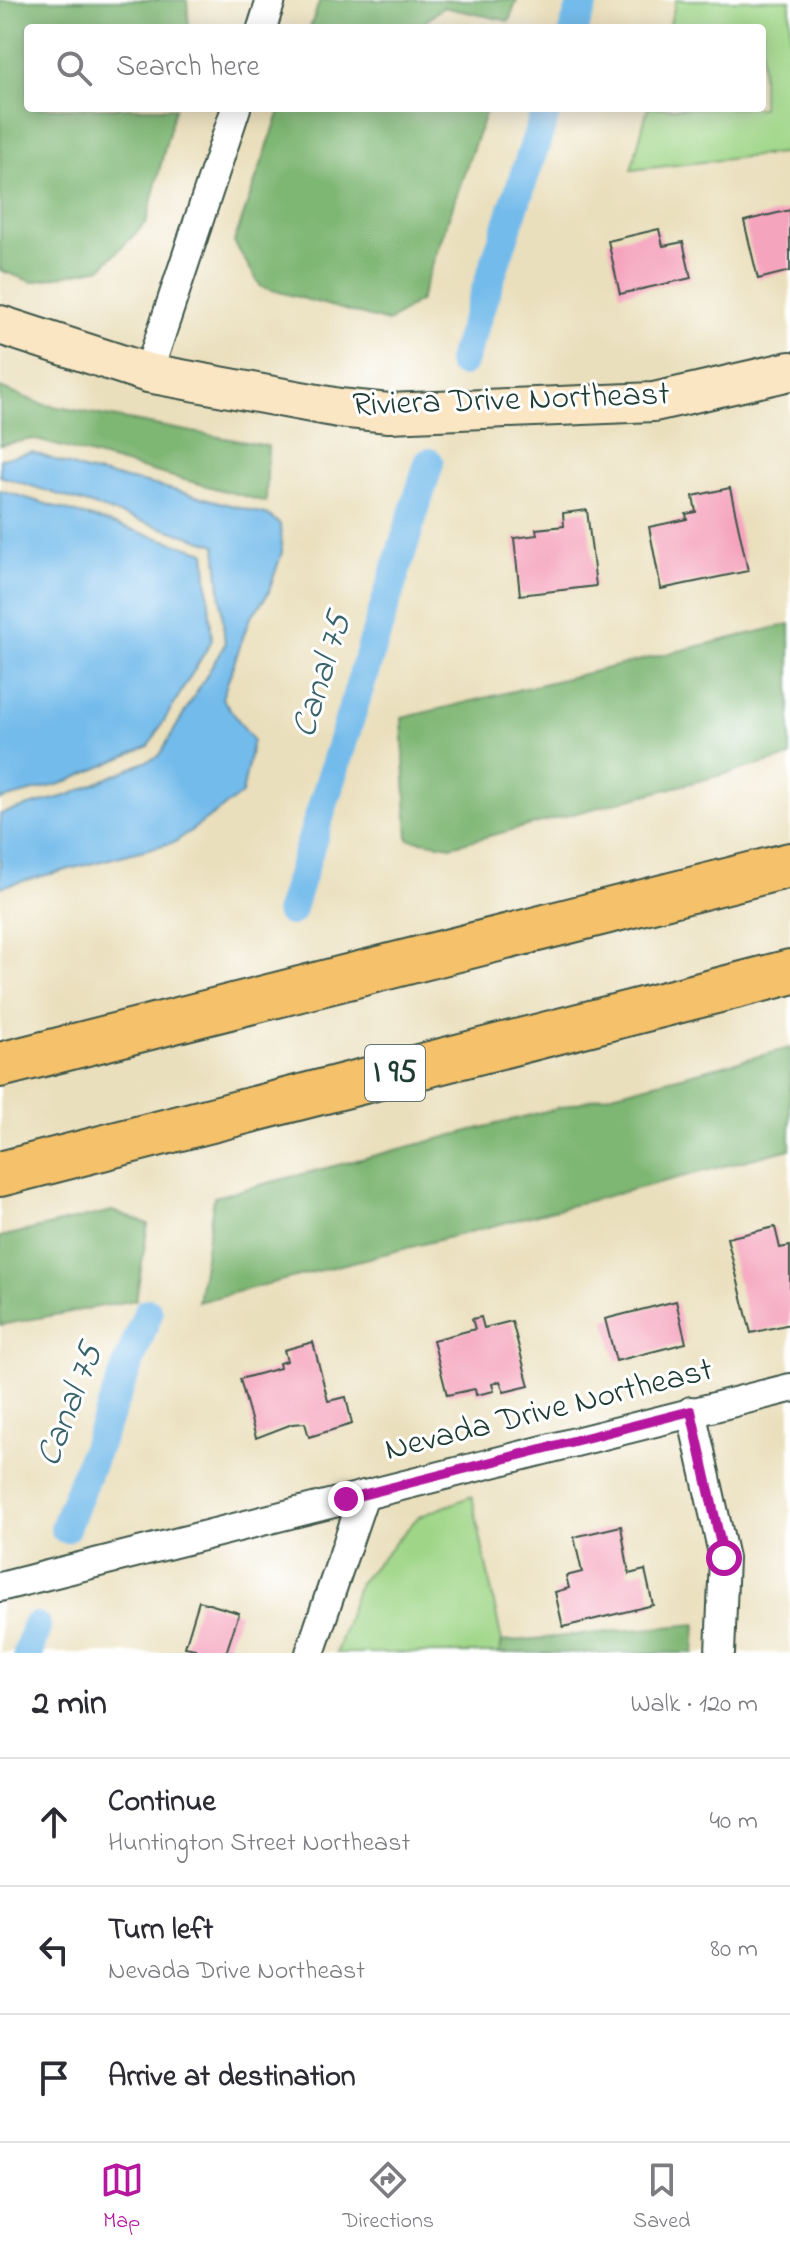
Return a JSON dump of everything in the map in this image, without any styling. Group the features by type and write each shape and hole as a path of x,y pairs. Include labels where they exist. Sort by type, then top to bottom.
{"highway":[{"path":"0,1065 790,865"},
{"name":"I 95","path":"0,1174 790,972"}],"street":[{"path":"263,24 271,0"},
{"path":"148,373 235,112"},
{"name":"Riviera Drive Northeast","path":"0,325 148,373 339,408 389,413 654,402 790,371"},
{"name":"Nevada Drive Northeast","path":"0,1587 790,1388"},
{"path":"691,1411 724,1558 720,1653"},
{"path":"310,1653 364,1495"}],"green space":[{"path":"0,0 187,0 189,24 24,24 24,112 174,112 146,223 101,268 32,282 0,270"},
{"path":"320,0 517,0 509,21 443,7 423,24 311,24"},
{"path":"676,0 790,0 790,152 631,170 647,112 766,112 766,24 670,24"},
{"path":"280,112 486,112 420,300 388,322 261,287 234,242"},
{"path":"0,388 42,404 268,446 266,502 33,439 0,445"},
{"path":"790,624 790,757 451,846 408,839 402,718"},
{"path":"790,1048 790,1149 198,1302 214,1197"},
{"path":"112,1211 148,1224 136,1300 0,1325 0,1237"},
{"path":"472,1496 502,1642 499,1653 336,1653 359,1583 418,1517"},
{"path":"696,1624 694,1653 499,1653 502,1642"}],"water":[{"path":"32,452 86,471 151,484 268,515 280,524 282,552 268,594 249,620 222,698 253,740 242,794 175,842 0,887 0,814 69,795 159,756 225,644 216,545 0,476 0,459"},
{"path":"0,490 205,552 212,640 149,746 64,783 0,800"}],"building":[{"path":"790,210 790,271 758,279 744,221"},
{"path":"659,229 663,246 683,242 691,278 620,294 608,241"},
{"path":"730,488 748,571 661,589 649,527 687,519 686,514 696,512 693,496"},
{"path":"587,510 596,586 520,595 514,538 537,535 536,529 564,526 563,513"},
{"path":"775,1227 780,1248 790,1246 790,1324 751,1333 727,1238"},
{"path":"676,1301 686,1343 616,1361 605,1319"},
{"path":"481,1317 484,1328 512,1321 529,1386 504,1392 500,1381 492,1384 494,1391 476,1395 475,1389 447,1395 433,1340 475,1329 472,1319"},
{"path":"313,1342 328,1401 346,1397 352,1424 309,1437 305,1423 292,1424 256,1438 240,1379 280,1368 279,1363 287,1361 284,1350"},
{"path":"621,1526 629,1574 645,1570 653,1605 563,1627 555,1592 569,1588 566,1576 582,1572 574,1537"},
{"path":"199,1601 239,1613 226,1653 193,1653 195,1649 185,1647"}],"waterway":[{"name":"Canal 75","path":"575,24 584,0"},
{"name":"Canal 75","path":"462,362 546,112"},
{"name":"Canal 75","path":"290,911 429,463"},
{"name":"Canal 75","path":"65,1528 148,1313"},
{"name":"Canal 75","path":"28,1653 36,1627"}],"route":[{"path":"346,1499 691,1411 724,1558"}]}
